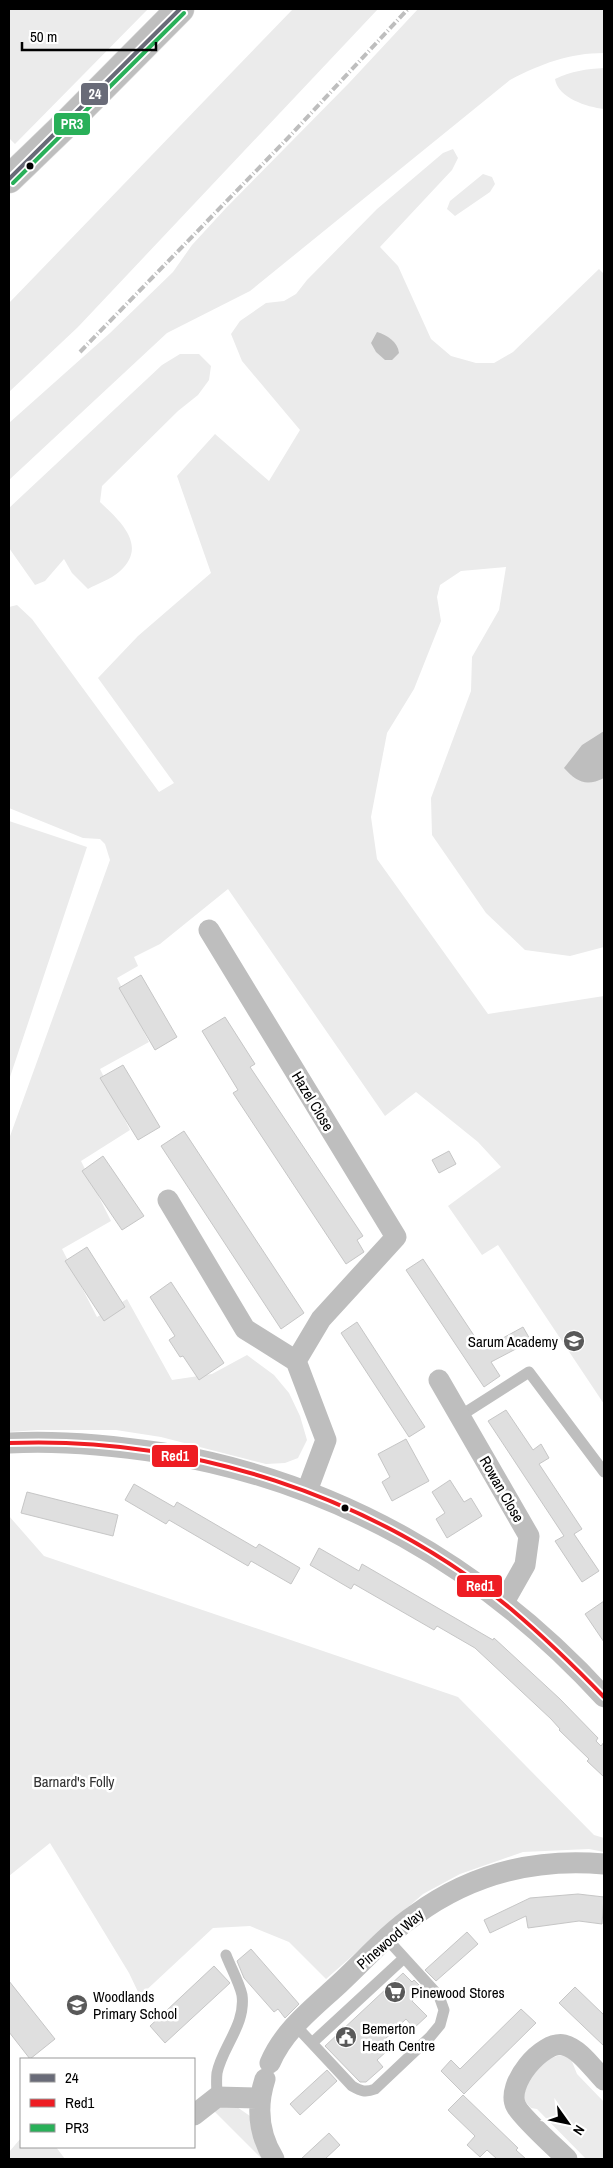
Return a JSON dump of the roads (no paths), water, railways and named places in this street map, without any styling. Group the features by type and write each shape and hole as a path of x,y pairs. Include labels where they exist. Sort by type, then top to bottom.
{"highway":[{"path":"13,166 180,9"}],"street":[{"name":"Hazel Close","path":"208,930 396,1236 321,1319 296,1361"},
{"path":"168,1200 245,1329 296,1361 326,1440 307,1491"},
{"name":"Rowan Close","path":"439,1380 529,1536 525,1565 504,1602"},
{"path":"9,1443 58,1441 131,1448 247,1470 307,1491 422,1547 504,1602 561,1651 604,1697"},
{"name":"Pinewood Way","path":"274,2159 268,2148 262,2128 259,2098 276,2050 295,2025 413,1915 480,1878 519,1867 555,1862 604,1864"},
{"path":"567,2159 516,2107 513,2095 516,2082 545,2049 555,2044 566,2045 575,2050 604,2080"},
{"path":"195,2114 217,2097 259,2098"}],"lane":[{"path":"460,1416 529,1372 604,1472"},
{"path":"295,2025 352,2086 361,2092 375,2089 430,2037 440,2025 444,2010 439,1996 387,1940"},
{"path":"217,2097 217,2074 224,2055 232,2042 240,2018 242,1996 226,1955"},
{"path":"312,2043 404,1958"}],"railway":[{"path":"80,352 287,139 408,9"}],"place":[{"name":"Sarum Academy","path":"574,1341"},
{"name":"Pinewood Stores","path":"395,1992"},
{"name":"Woodlands Primary School","path":"77,2005"},
{"name":"Bemerton Heath Centre","path":"346,2037"}],"park label":[{"name":"Barnard's Folly","path":"74,1781"}]}
